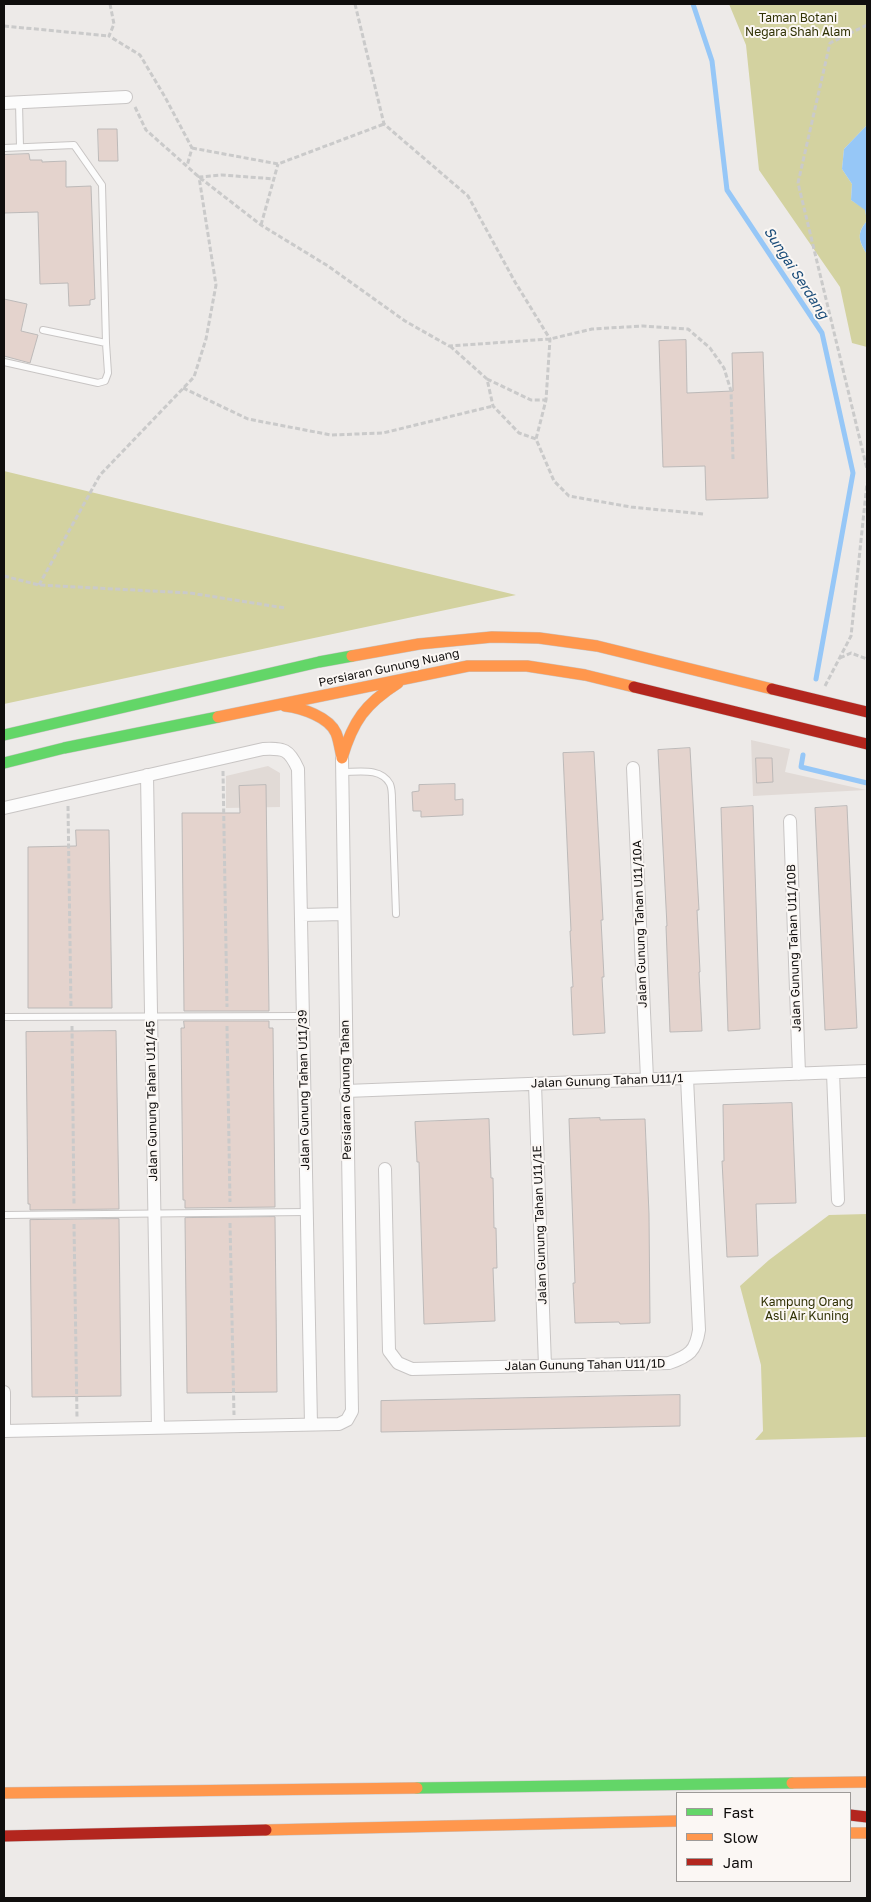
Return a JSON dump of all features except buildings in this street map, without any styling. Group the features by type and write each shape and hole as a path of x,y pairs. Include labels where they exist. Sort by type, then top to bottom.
{"main road":[{"name":"Persiaran Gunung Nuang","path":"4,735 319,662 419,644 492,637 539,638 597,646 867,712"},
{"name":"Persiaran Gunung Nuang","path":"4,763 64,748 468,666 528,666 585,675 867,744"},
{"path":"342,758 349,733 360,712 378,696 407,678"},
{"path":"276,705 302,708 320,717 336,732 342,758"},
{"path":"4,1793 864,1782"},
{"path":"851,1815 867,1817"},
{"path":"4,1836 676,1821"},
{"path":"624,1822 676,1827"},
{"path":"851,1833 867,1832"}],"street":[{"path":"4,103 126,97"},
{"name":"Jalan Gunung Tahan U11/39","path":"223,758 263,748 281,748 292,756 298,769 311,1424"},
{"path":"4,808 223,758"},
{"name":"Persiaran Gunung Tahan","path":"311,1424 339,1424 347,1420 352,1411 342,758"},
{"name":"Jalan Gunung Tahan U11/10A","path":"634,768 647,1080"},
{"name":"Jalan Gunung Tahan U11/45","path":"147,775 158,1427"},
{"name":"Jalan Gunung Tahan U11/10B","path":"790,821 799,1074"},
{"path":"301,915 343,914"},
{"name":"Jalan Gunung Tahan U11/1","path":"346,1091 867,1072"},
{"path":"833,1073 838,1200"},
{"name":"Jalan Gunung Tahan U11/1D","path":"385,1169 389,1351 398,1363 412,1369 669,1363 684,1358 696,1345 699,1330 687,1078"},
{"name":"Jalan Gunung Tahan U11/1E","path":"535,1084 545,1366"},
{"path":"4,1392 4,1431 311,1424"}],"lane":[{"path":"19,103 20,147"},
{"path":"4,148 74,145 102,185 108,373 106,381 102,383 4,362"},
{"path":"43,330 106,343"},
{"path":"342,772 371,772 382,776 390,785 396,914"},
{"path":"4,1018 303,1016"},
{"path":"4,1215 306,1212"}],"path":[{"path":"110,4 114,24 110,36"},
{"path":"355,4 384,124 468,196 515,282 550,339 546,400 536,439 554,481 569,496 631,507 703,514"},
{"path":"867,25 830,43 798,183 867,470"},
{"path":"4,26 110,36 140,55 192,148 187,166"},
{"path":"126,97 138,110 146,130 199,177 261,225 328,266 405,321 449,346 487,379 531,400 546,400"},
{"path":"192,148 278,164 384,124"},
{"path":"261,225 278,164"},
{"path":"199,177 222,175 275,179"},
{"path":"39,585 100,475 194,377 204,346 216,285 199,177"},
{"path":"449,346 550,339 592,329 643,326 688,329 710,348 724,368 731,390 732,459"},
{"path":"487,379 492,406 518,433 536,439"},
{"path":"183,388 248,419 331,435 383,433 492,406"},
{"path":"817,700 851,636 867,483"},
{"path":"4,576 39,585 190,593 285,608"},
{"path":"839,658 851,653 867,659"},
{"path":"223,758 234,1426"},
{"path":"68,793 77,1429"}],"shaded area":[{"path":"751,740 790,749 785,772 866,790 753,796"},
{"path":"268,766 280,773 280,807 226,808 226,776"}],"green space":[{"name":"Taman Botani Negara Shah Alam","path":"729,4 867,4 867,125 844,149 842,169 852,184 851,200 865,209 867,221 861,230 860,238 867,254 867,347 852,343 840,287 759,170 746,45"},
{"path":"4,471 516,595 4,704"},
{"name":"Kampung Orang Asli Air Kuning","path":"867,1214 867,1437 755,1440 763,1431 761,1365 740,1286 769,1260 829,1215"}],"water":[{"path":"867,125 867,221 865,210 851,200 852,184 842,169 844,149"},
{"path":"867,221 867,254 862,245 860,234"}],"waterway":[{"name":"Sungai Serdang","path":"693,4 712,61 727,190 822,333 853,473 816,679"},
{"name":"Sungai Serdang","path":"803,755 801,767 867,783"}],"traffic: fast":[{"path":"4,735 352,656"},
{"path":"4,763 64,748 218,717"},
{"path":"417,1788 792,1783"}],"traffic: slow":[{"path":"352,656 419,644 492,637 539,638 597,646 772,689"},
{"path":"218,717 468,666 527,666 585,675 634,687"},
{"path":"342,758 346,745 362,714 377,698 398,683"},
{"path":"285,706 307,711 327,722 336,733 342,757"},
{"path":"792,1783 867,1782"},
{"path":"4,1793 417,1788"},
{"path":"266,1830 676,1821"},
{"path":"851,1833 867,1833"}],"traffic: jam":[{"path":"634,687 867,744"},
{"path":"772,689 867,712"},
{"path":"851,1815 867,1817"},
{"path":"4,1836 266,1830"}]}
